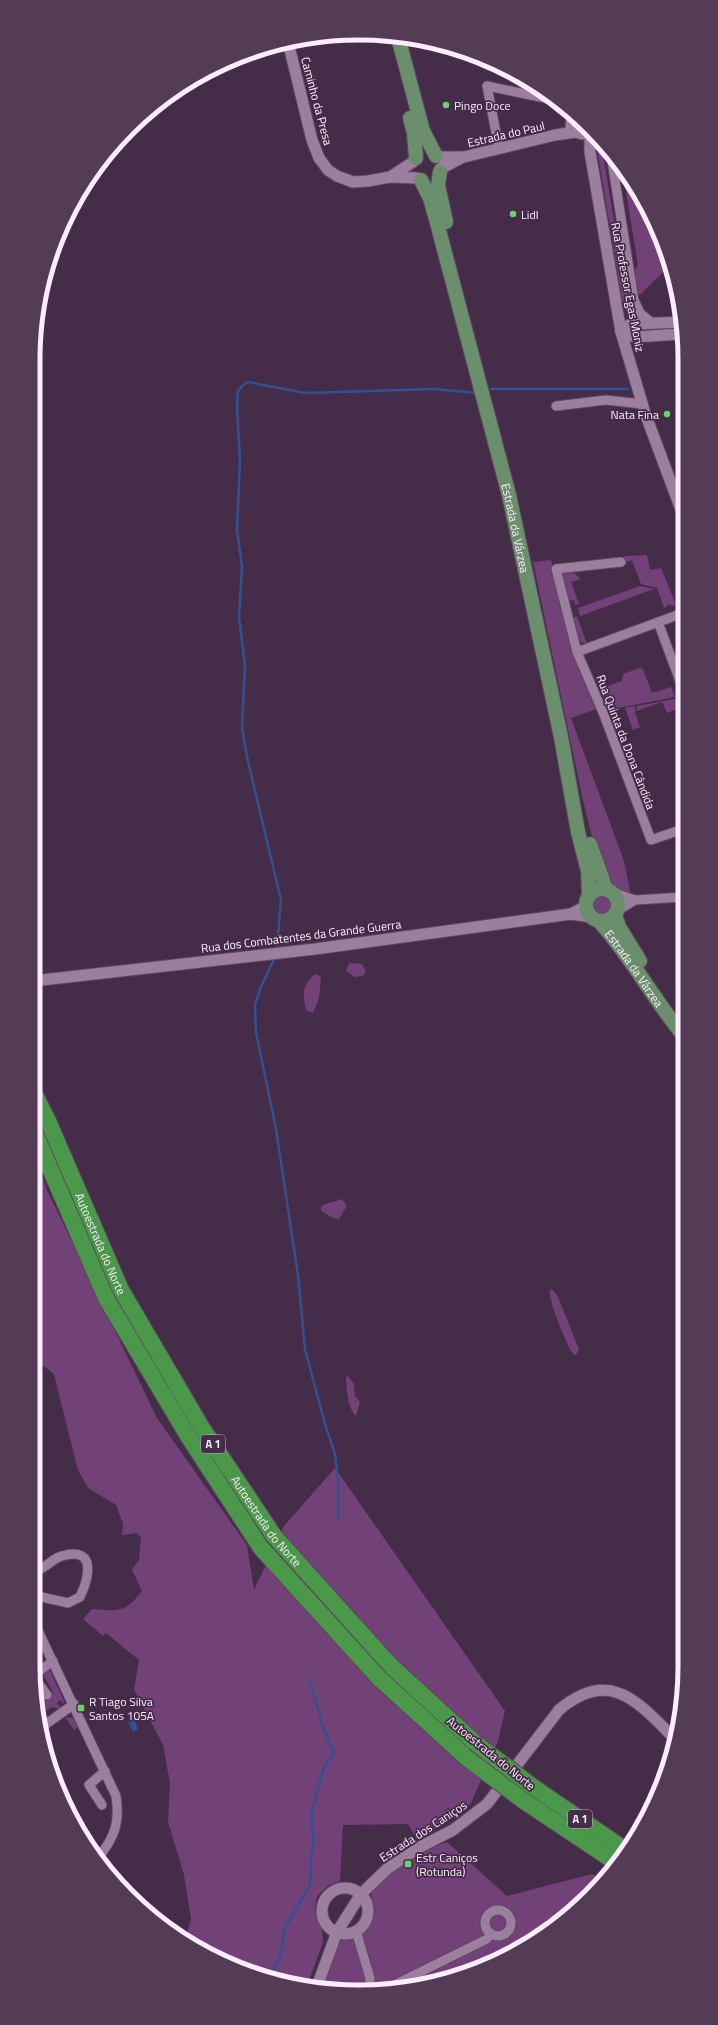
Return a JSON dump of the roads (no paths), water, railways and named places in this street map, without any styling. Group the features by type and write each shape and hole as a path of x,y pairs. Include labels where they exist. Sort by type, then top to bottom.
{"highway":[{"name":"Autoestrada do Norte","path":"40,1105 121,1290 202,1428 274,1536 391,1666 474,1742 533,1788 621,1847"},
{"name":"Autoestrada do Norte","path":"40,1145 106,1298 188,1436 262,1548 379,1678 468,1759 524,1801 612,1860"}],"main road":[{"name":"Estrada da Várzea","path":"393,42 414,133 415,160 413,170 430,198 464,320 509,495 561,737 578,832 588,871 591,910 619,945 678,1028"},
{"name":"Estrada da Várzea","path":"400,43 423,131 438,164 438,185 454,253 464,320"},
{"path":"415,160 422,153 427,152 438,164 434,179 429,181 419,179"},
{"name":"Estrada da Várzea","path":"561,737 586,831 609,890 618,900 616,913 620,927 678,1021"},
{"path":"591,910 596,890 609,890"},
{"name":"Estrada da Várzea","path":"591,910 606,920 616,913"}],"street":[{"name":"Caminho da Presa","path":"289,48 312,140 319,158 328,170 337,176 353,182 390,177 419,179"},
{"path":"499,148 487,86 540,97"},
{"name":"Estrada do Paul","path":"555,135 570,120"},
{"path":"571,121 571,127 584,133"},
{"name":"Estrada do Paul","path":"438,164 555,135 584,133"},
{"name":"Rua Professor Egas Moniz","path":"584,133 590,152 621,332 642,404 678,501"},
{"name":"Caminho da Presa","path":"390,177 415,160"},
{"path":"613,166 634,300 640,313 652,323"},
{"path":"617,313 635,324"},
{"path":"675,322 629,325 621,332 635,337 677,334"},
{"path":"626,351 628,344 635,337"},
{"path":"556,406 606,400 642,404"},
{"name":"Rua Quinta da Dona Cândida","path":"621,562 556,569 577,652 604,715 651,840 678,831"},
{"path":"577,652 678,615"},
{"path":"658,622 678,676"},
{"path":"609,890 635,900 678,897"},
{"path":"616,913 635,900"},
{"name":"Rua dos Combatentes da Grande Guerra","path":"40,980 315,948 571,914 591,910"},
{"path":"40,1570 47,1567 60,1556 75,1554 84,1558 89,1567 89,1574 80,1597 68,1603 40,1597"},
{"path":"40,1634 116,1796 118,1820 114,1835 101,1853"},
{"path":"40,1671 53,1661"},
{"path":"41,1686 47,1695"},
{"name":"Estrada dos Caniços","path":"319,1982 337,1932 361,1894 387,1869 420,1847 453,1830 487,1804 559,1710 573,1698 586,1692 605,1689 621,1694 637,1702 670,1735"},
{"path":"45,1724 74,1704"},
{"path":"102,1805 89,1785 105,1771"},
{"path":"341,1888 348,1888 361,1894 365,1900 368,1914 365,1921 356,1931 350,1933 337,1932 326,1923 323,1916 324,1902 334,1891 341,1888"},
{"path":"356,1931 370,1978 370,1984"},
{"path":"400,1982 487,1939 491,1934"}],"water":[{"path":"134,1719 138,1729 133,1732 128,1722"}],"waterway":[{"path":"277,947 281,900 247,757 242,727 245,666 239,617 242,566 237,530 240,461 237,406 238,391 248,382 305,393 435,389 477,393"},
{"path":"491,389 628,389"},
{"path":"274,959 255,1004 256,1032 276,1129 298,1275 305,1349 325,1424 335,1454 338,1479 338,1519"},
{"path":"271,1972 280,1959 285,1928 310,1885 311,1856 314,1841 311,1815 324,1767 334,1752 324,1730 309,1679"}],"place":[{"name":"Pingo Doce","path":"446,105"},
{"name":"Lidl","path":"513,214"},
{"name":"Nata Fina","path":"667,414"},
{"name":"R Tiago Silva Santos 105A","path":"81,1708"},
{"name":"Estr Caniços (Rotunda)","path":"408,1864"}]}
